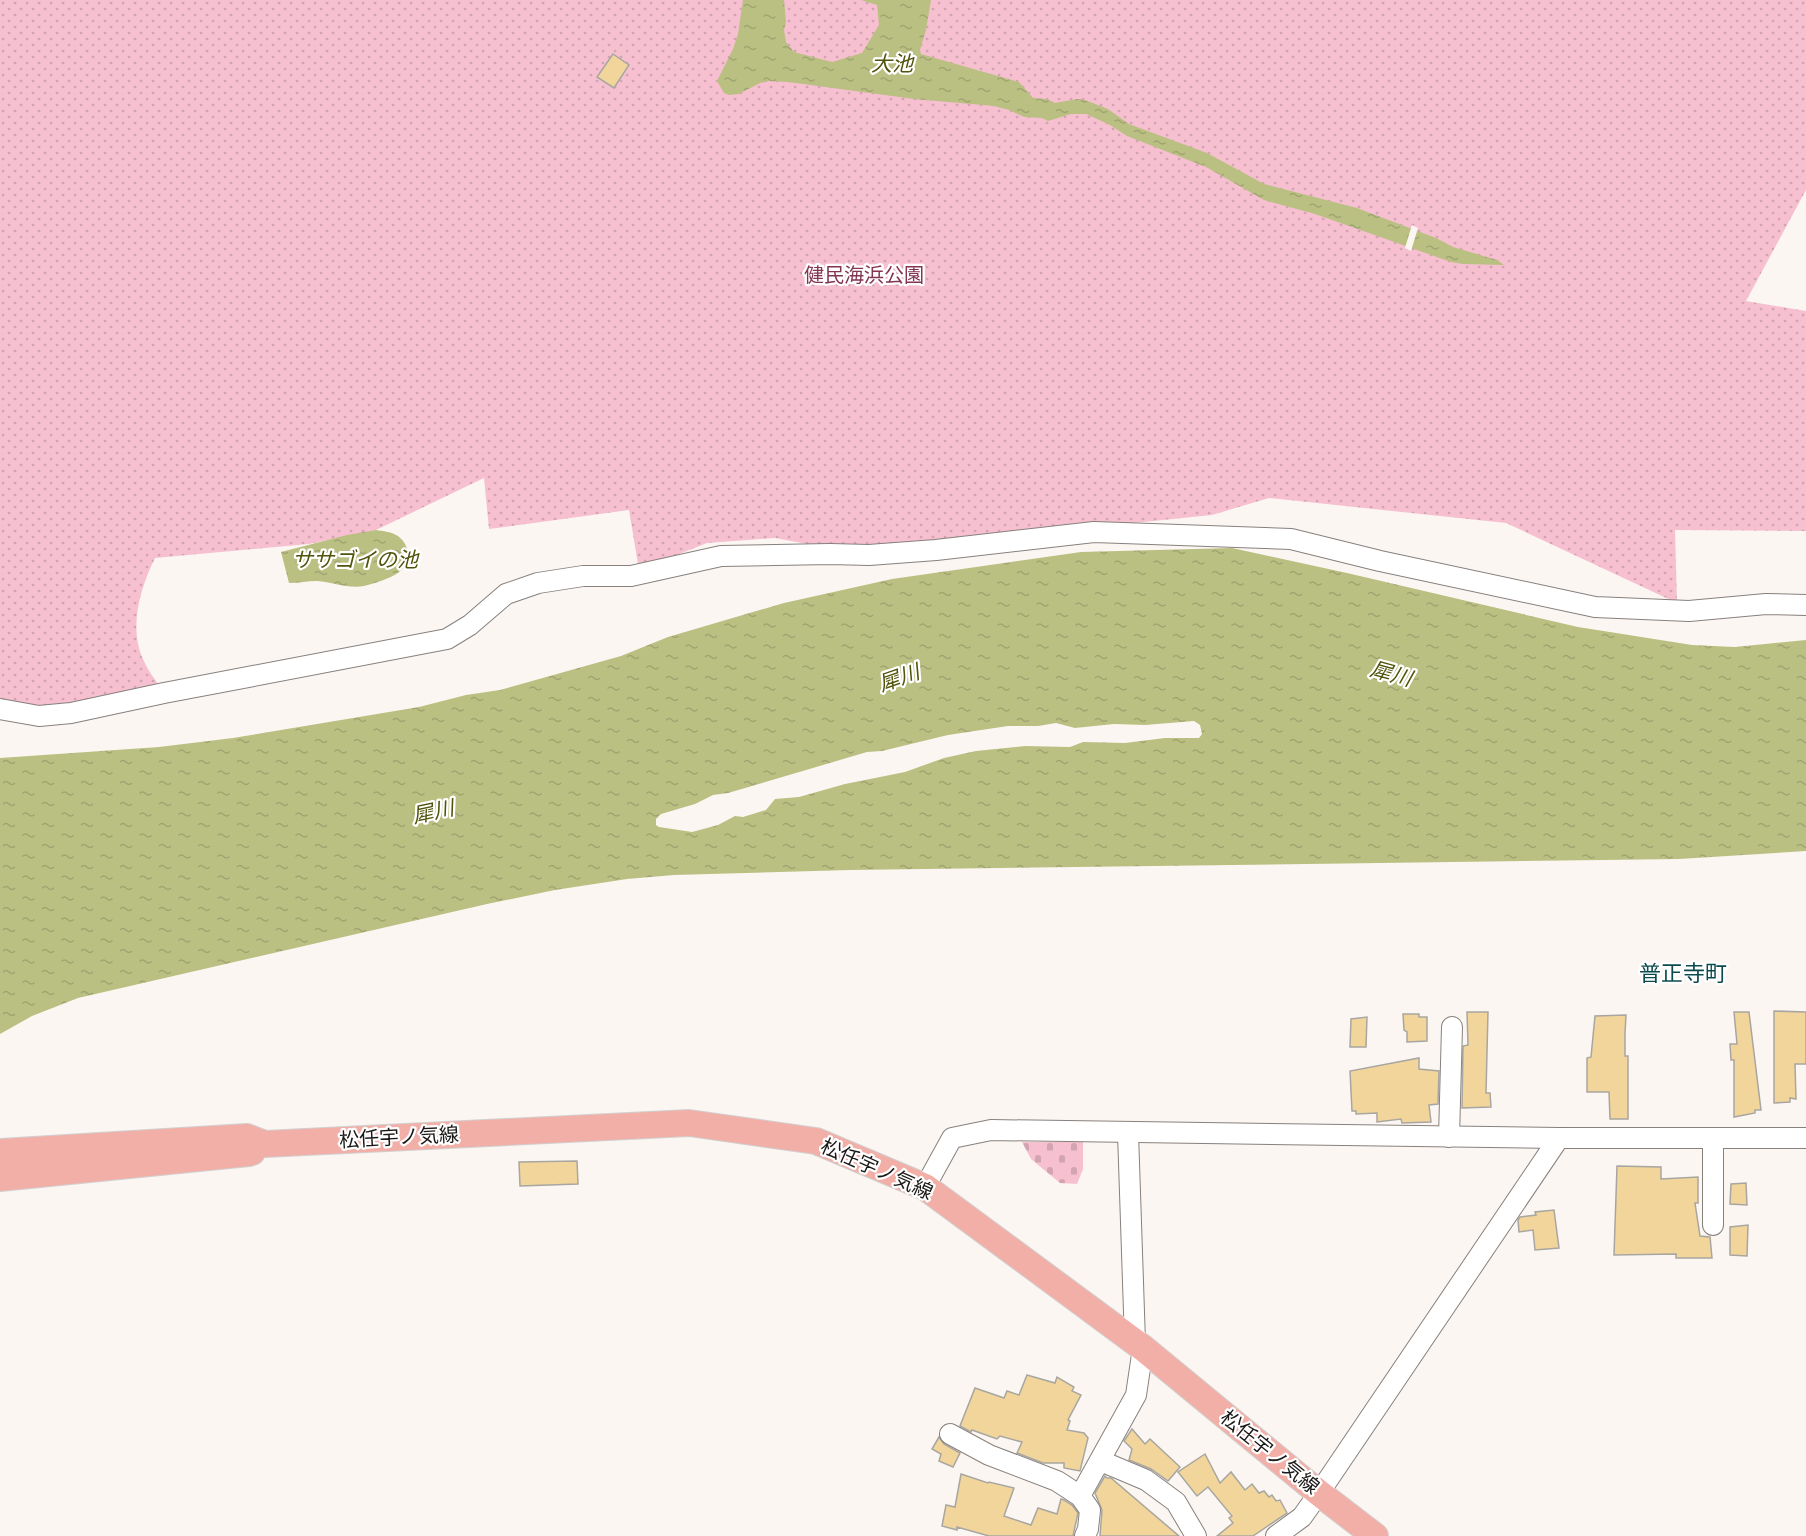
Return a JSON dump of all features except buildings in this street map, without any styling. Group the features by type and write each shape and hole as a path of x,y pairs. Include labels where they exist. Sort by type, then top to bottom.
{"main road":[{"name":"松任宇ノ気線","path":"0,1152 247,1137 265,1144 689,1123 816,1141 925,1187 1139,1345 1319,1493 1375,1536"},
{"name":"松任宇ノ気線","path":"0,1178 249,1154 265,1144"}],"street":[{"path":"0,709 39,716 71,713 447,639 470,625 506,594 538,583 583,576 631,576 721,556 869,555 936,550 1094,532 1291,539 1380,561 1595,607 1689,612 1766,604 1806,605"},
{"path":"1449,1137 1452,1027"},
{"path":"925,1187 952,1137 991,1130 1449,1137 1806,1138"},
{"path":"1080,1496 1136,1395 1139,1345 1128,1133"},
{"path":"1276,1536 1302,1517 1558,1138"},
{"path":"1713,1138 1713,1225"},
{"path":"950,1434 989,1455 1057,1481 1080,1496 1090,1510 1085,1536"},
{"path":"1101,1461 1146,1480 1176,1502 1196,1536"}],"green space":[{"name":"健民海浜公園","path":"0,0 1806,0 1806,190 1746,301 1806,311 1806,531 1675,530 1677,603 1506,523 1269,498 1212,515 860,551 834,549 775,538 707,543 639,570 629,510 489,529 484,478 376,530 309,544 155,558 141,595 136,622 139,649 161,689 52,711 0,703"},
{"path":"1022,1142 1083,1142 1083,1169 1077,1184 1060,1183 1031,1159"}],"water":[{"name":"大池","path":"743,0 784,0 786,42 794,52 832,62 862,53 879,25 877,5 861,0 931,0 921,54 1019,82 1033,98 1047,99 1055,103 1085,100 1108,109 1129,124 1207,153 1264,184 1357,208 1436,238 1453,247 1497,260 1504,265 1451,262 1315,214 1264,200 1206,167 1127,136 1086,114 1071,114 1048,121 1042,118 1024,117 994,106 914,99 788,82 768,81 739,94 729,95 724,93 717,81 738,34"},
{"name":"ササゴイの池","path":"376,530 396,535 407,549 406,564 396,574 387,579 358,587 317,581 289,583 281,552"},
{"name":"犀川","path":"1232,548 1578,627 1692,645 1735,647 1806,640 1806,851 1679,859 850,870 674,875 627,879 555,890 487,904 78,998 32,1016 0,1034 0,758 159,747 233,738 419,707 466,695 500,690 621,656 668,637 784,603 892,579 1081,552","holes":["1194,721 1200,725 1202,734 1199,738 1165,738 1125,743 1083,742 1070,747 1025,746 976,751 944,758 905,772 845,784 799,797 775,799 766,810 743,817 735,816 718,825 692,832 656,825 656,819 661,814 695,804 713,795 728,793 867,752 882,751 948,735 1008,726 1038,726 1056,723 1075,728"]}],"pier":[{"path":"1412,225 1418,228 1411,251 1405,248"}],"district":[{"name":"普正寺町","path":"1683,973"}]}
